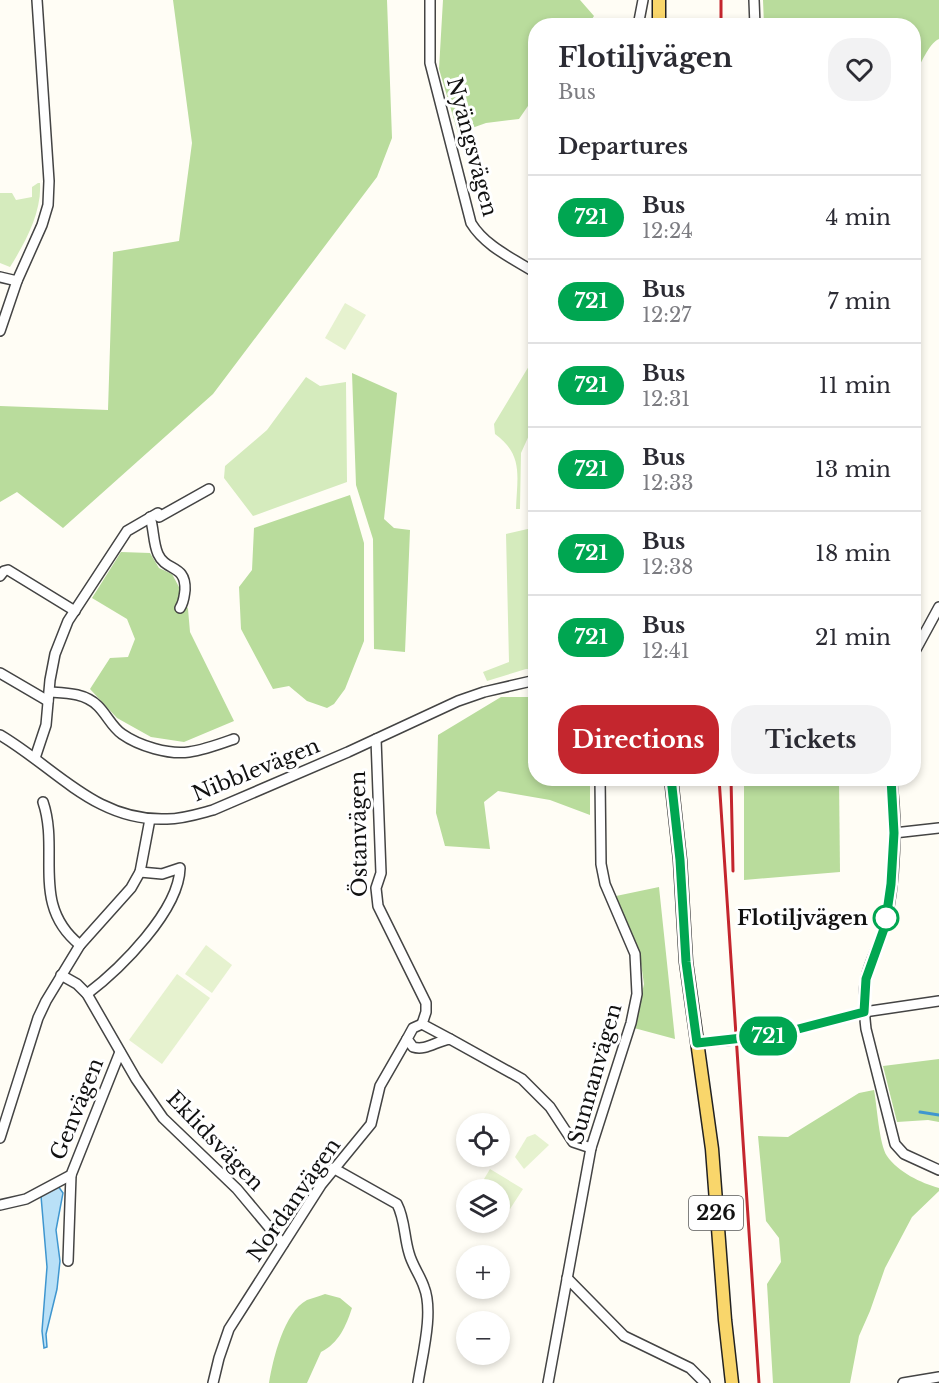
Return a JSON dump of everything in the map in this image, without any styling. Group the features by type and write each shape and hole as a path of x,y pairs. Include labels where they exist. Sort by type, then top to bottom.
{"main road":[{"path":"659,0 659,18"},
{"name":"226","path":"672,786 680,860 686,962 712,1149 724,1320 732,1383"}],"street":[{"path":"0,331 17,281 48,206 50,180 37,0"},
{"name":"Nyängsvägen","path":"430,0 430,63 471,223 477,233 489,244 528,268"},
{"path":"640,18 643,0"},
{"path":"754,0 755,18"},
{"path":"0,277 17,281"},
{"path":"35,758 46,725 55,654 75,611 127,531 158,513 159,518 209,489"},
{"path":"150,517 157,552 162,561 185,578 184,601 180,609"},
{"path":"0,576 8,570 75,611"},
{"path":"921,640 939,607"},
{"path":"0,673 49,696 88,698 122,734 145,745 181,753 234,739"},
{"name":"Nibblevägen","path":"0,735 35,758 88,799 111,810 150,819 170,819 213,810 484,692 528,683"},
{"name":"Östanvägen","path":"376,740 381,873 376,888 378,906 426,1003 422,1024"},
{"name":"Sunnanvägen","path":"548,1383 591,1148 632,1023 637,994 635,954 605,884 601,864 600,786"},
{"path":"891,786 894,833 886,921 866,979 864,1012 870,1047 895,1144 904,1154 939,1170"},
{"path":"43,802 48,819 48,871 55,915 64,930 80,945"},
{"path":"0,1138 38,1018 80,945 131,888 140,872 150,819"},
{"path":"894,833 939,828"},
{"path":"87,994 110,974 150,932 164,914 178,888 180,868 162,874 140,872"},
{"name":"Eklidsvägen","path":"61,975 77,984 87,994 136,1079 164,1118 237,1189 283,1244"},
{"path":"747,1038 779,1034 864,1012 939,1002"},
{"path":"450,1039 419,1049 413,1047 407,1039 413,1028 422,1024 450,1039 522,1079 550,1107 573,1142 591,1148"},
{"name":"Nordanvägen","path":"213,1383 229,1329 333,1168 371,1124 380,1086 407,1039"},
{"path":"697,1043 731,1040"},
{"name":"Genvägen","path":"0,1205 26,1199 71,1175 120,1052"},
{"path":"333,1168 398,1204 401,1211 409,1255 427,1297 428,1312 418,1383"},
{"path":"68,1262 71,1175"},
{"path":"567,1278 624,1336 690,1368 705,1383"},
{"path":"903,1383 939,1377"}],"green space":[{"path":"173,0 387,0 392,138 377,177 213,394 63,528 17,492 0,502 0,406 108,410 113,252 179,241 192,143"},
{"path":"443,0 580,0 594,16 593,18 528,18 528,106 519,119 486,123 458,133 439,69"},
{"path":"763,0 939,0 939,39 928,50 921,62 921,18 764,18"},
{"path":"40,183 40,194 38,205 27,238 10,267 0,263 0,193 12,193 16,200 32,197 32,187"},
{"path":"345,303 366,315 345,350 325,338"},
{"path":"528,368 528,438 521,453 520,509 516,509 517,467 515,459 511,450 495,434 494,424"},
{"path":"352,373 397,393 384,519 394,528 410,530 405,652 374,649 373,539 356,485"},
{"path":"306,377 320,386 346,382 347,482 253,516 224,478 225,466 267,430"},
{"path":"350,495 364,543 364,641 345,689 334,704 327,708 307,701 289,686 273,689 241,629 239,587 252,570 254,528"},
{"path":"528,529 528,669 487,681 483,672 509,662 506,534"},
{"path":"121,552 150,553 159,568 172,574 188,609 190,632 234,721 184,742 151,737 117,718 90,689 110,658 128,657 135,639 127,619 92,598"},
{"path":"501,697 528,697 528,786 590,786 590,815 550,800 498,791 484,802 490,849 445,846 436,813 438,735"},
{"path":"744,786 839,786 840,872 744,880"},
{"path":"659,887 675,1039 634,1028 644,984 639,950 616,896"},
{"path":"206,945 232,965 212,993 185,974"},
{"path":"177,974 210,998 162,1064 129,1040"},
{"path":"939,1059 939,1122 928,1120 897,1122 883,1066"},
{"path":"874,1090 880,1134 887,1156 904,1172 939,1188 939,1191 912,1217 885,1268 859,1336 850,1383 773,1383 767,1284 781,1262 779,1238 766,1221 758,1136 788,1137 859,1093"},
{"path":"535,1134 549,1145 524,1169 515,1157 527,1137"},
{"path":"490,1169 506,1179 484,1179"},
{"path":"510,1181 523,1189 510,1209"},
{"path":"325,1294 340,1298 352,1308 341,1333 333,1344 321,1352 307,1383 269,1383 281,1337 292,1315 307,1300"}],"water":[{"path":"58,1186 63,1193 56,1230 60,1261 57,1289 46,1334 47,1347 44,1348 42,1331 47,1267 41,1196"}],"waterway":[{"path":"920,1112 939,1115"}],"railway":[{"path":"721,0 721,18"},
{"path":"720,786 759,1383"},
{"path":"731,786 733,871"}],"bus line":[{"name":"721","path":"672,786 680,860 686,962 697,1043 779,1034 864,1012 866,979 885,926 891,884 894,853 892,786"}],"place":[{"name":"Flotiljvägen","path":"886,918"}]}
